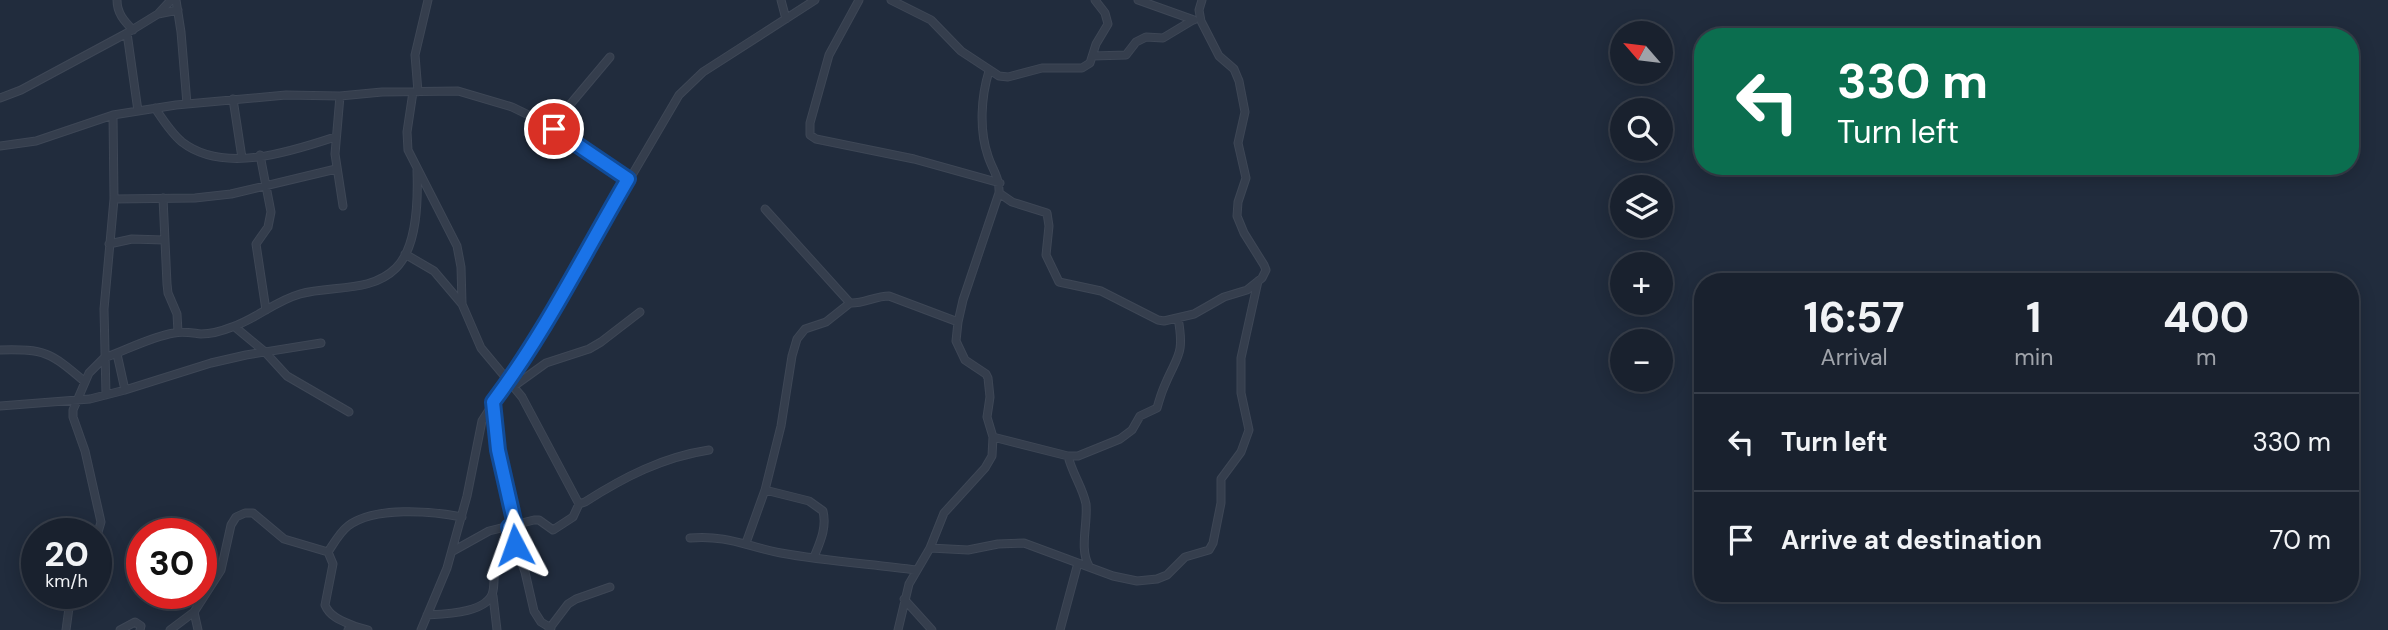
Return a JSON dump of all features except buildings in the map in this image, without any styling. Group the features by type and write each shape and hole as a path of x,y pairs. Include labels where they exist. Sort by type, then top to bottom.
{"street":[{"path":"117,0 117,8 130,32 138,111"},
{"path":"0,98 21,90 130,32 174,0 178,10 187,104"},
{"path":"428,0 415,55 415,92 407,143 417,170 457,246 461,267 462,304"},
{"path":"780,0 786,19"},
{"path":"512,383 679,95 703,72 815,0"},
{"path":"859,0 829,55 810,123 810,135 816,139 914,159 1000,183"},
{"path":"891,0 931,20 961,51 989,71 1005,78 1042,68 1082,68 1090,63 1096,44 1108,24 1105,13 1095,0"},
{"path":"999,193 1012,202 1047,213 1049,226 1046,255 1059,282 1101,291 1158,320 1178,318 1203,309 1224,297 1241,293 1264,275 1264,265 1237,216 1246,178 1238,143 1245,112 1234,69 1219,56 1197,20 1138,0"},
{"path":"1197,20 1202,0"},
{"path":"158,14 178,10"},
{"path":"1093,56 1126,55 1136,42 1146,37 1163,38 1197,20"},
{"path":"554,129 568,107 610,57"},
{"path":"898,630 904,599 944,513 985,468 992,456 993,437 987,417 990,397 988,378 965,360 956,341 958,322 974,265 999,193 1000,183 988,158 983,119 984,92 989,71"},
{"path":"0,146 36,141 113,116 187,104 296,95 458,91 513,107 554,129 628,179"},
{"path":"340,96 335,137 336,169 343,206"},
{"path":"233,99 242,158"},
{"path":"155,108 175,135 192,149 215,158 260,155 335,137"},
{"path":"106,395 104,309 114,199 113,116"},
{"path":"260,155 267,187 270,223 256,244 266,310"},
{"path":"114,199 232,194 336,169"},
{"path":"99,518 81,437 73,416 75,402 84,381 96,363 162,335 178,332 203,334 235,327 301,293 373,282 385,277 398,266 405,254 416,218 417,170"},
{"path":"163,198 168,293 177,314 178,332"},
{"path":"765,209 850,303"},
{"path":"109,244 132,239 164,240"},
{"path":"405,254 434,271 462,304 481,348 512,383 530,410 579,503"},
{"path":"930,548 968,550 998,544 1024,543 1114,576 1137,581 1167,575 1185,557 1209,550 1221,503 1221,479 1241,452 1249,430 1241,393 1241,358 1258,281"},
{"path":"746,543 765,491 781,426 792,356 797,339 805,329 826,322 850,303 889,296 958,322"},
{"path":"421,630 452,551 482,421 493,402 512,383 546,363 589,349 640,312"},
{"path":"993,437 1068,456 1078,456 1120,439 1132,430 1140,416 1157,408 1163,389 1180,356 1182,346 1178,318"},
{"path":"235,327 265,352 287,376 349,412"},
{"path":"0,406 75,402 125,390 196,367 321,343"},
{"path":"0,350 33,350 50,354 84,381"},
{"path":"117,354 125,390"},
{"path":"493,402 498,450 515,545 525,572 534,611 550,629 562,611 576,599 610,587"},
{"path":"579,503 645,468 685,454 709,450"},
{"path":"1068,456 1085,499 1084,555 1090,567"},
{"path":"765,491 809,501 823,512 824,532 814,557"},
{"path":"452,551 481,534 539,520 553,530 573,517 579,503"},
{"path":"328,552 348,526 360,520 416,512 462,517"},
{"path":"170,630 194,612 221,570 231,525 236,517 253,513 284,539 328,552"},
{"path":"690,538 726,538 777,552 849,564 916,570"},
{"path":"498,630 493,594 496,562 515,545"},
{"path":"328,552 333,564 325,605 328,611 351,628 368,630"},
{"path":"1060,630 1078,563"},
{"path":"427,615 451,614 478,607 493,594"},
{"path":"904,599 932,630"},
{"path":"68,630 70,609"},
{"path":"194,612 198,630"},
{"path":"120,630 135,622 141,626 140,630"}],"route":[{"path":"515,545 509,527 515,525 498,450 493,402 510,380 553,310 628,179 554,129"}]}
